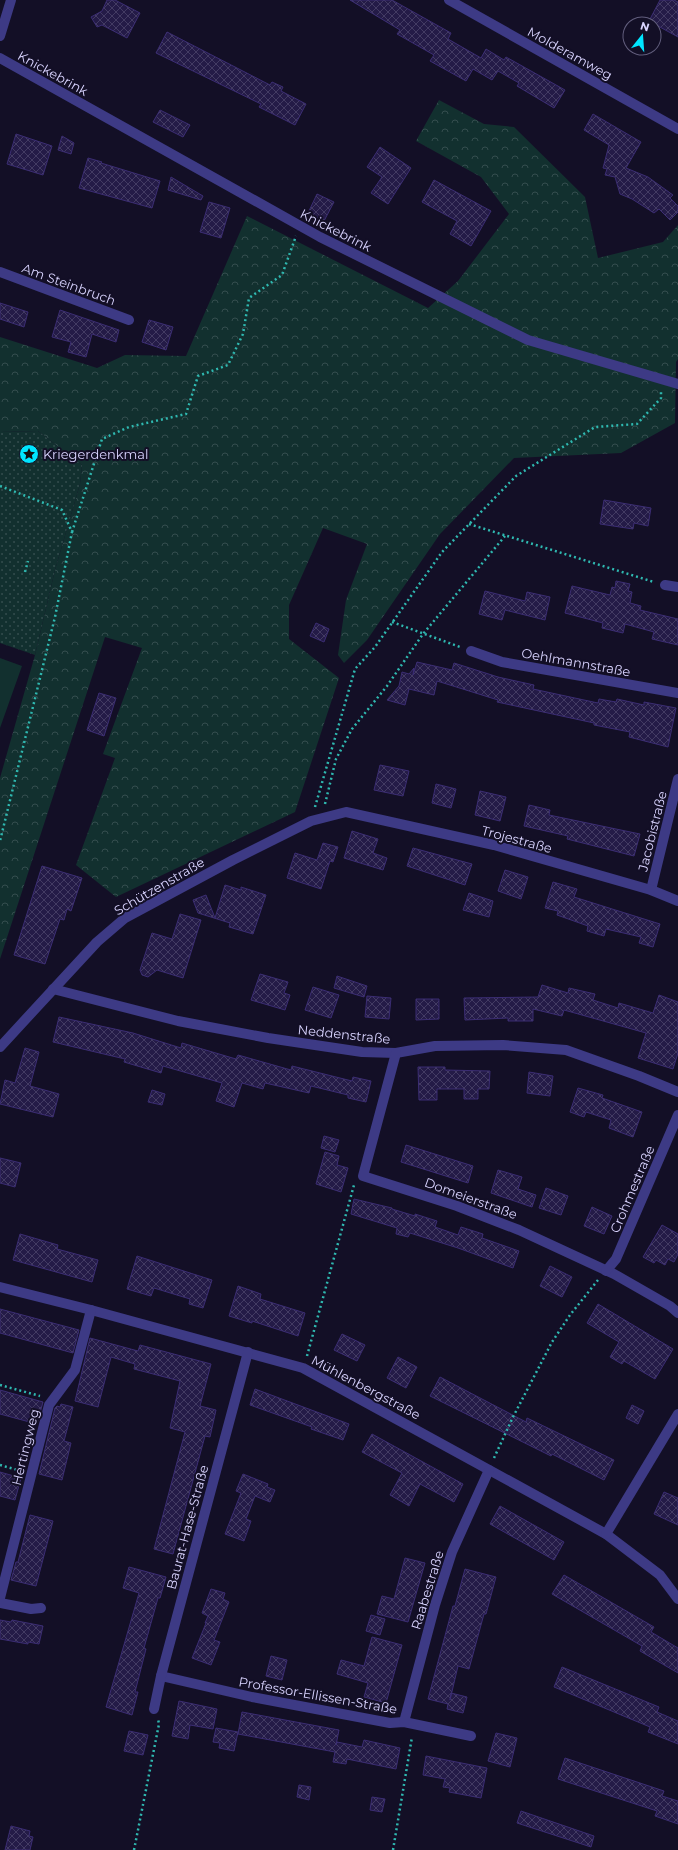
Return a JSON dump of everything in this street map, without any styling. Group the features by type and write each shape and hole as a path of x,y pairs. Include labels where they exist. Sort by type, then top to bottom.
{"street":[{"path":"0,36 11,0"},
{"name":"Molderamweg","path":"449,0 678,129"},
{"name":"Knickebrink","path":"0,58 300,226 528,340 678,384"},
{"name":"Am Steinbruch","path":"0,272 129,320"},
{"path":"665,585 678,587"},
{"name":"Oehlmannstraße","path":"471,651 502,662 678,693"},
{"name":"Jacobistraße","path":"651,890 678,779"},
{"name":"Schützenstraße","path":"0,1047 98,942 126,918 233,860 311,821 346,812"},
{"name":"Trojestraße","path":"346,812 494,845 651,890 678,901"},
{"name":"Neddenstraße","path":"53,989 178,1021 268,1038 362,1052 396,1053 435,1046 496,1045 566,1050 639,1076 678,1092"},
{"path":"363,1176 396,1053"},
{"name":"Crohmestraße","path":"606,1271 616,1259 678,1116"},
{"name":"Domeierstraße","path":"363,1176 450,1203 519,1230 606,1271 670,1306 678,1313"},
{"name":"Mühlenbergstraße","path":"0,1287 91,1310 303,1368 606,1534 660,1575 678,1599"},
{"name":"Hertingweg","path":"0,1598 49,1405 75,1370 91,1310"},
{"name":"Baurat-Hase-Straße","path":"154,1709 161,1676 248,1352"},
{"path":"606,1534 678,1414"},
{"name":"Raabestraße","path":"404,1722 434,1605 452,1552 489,1470"},
{"path":"0,1603 31,1609 41,1608"},
{"name":"Professor-Ellissen-Straße","path":"161,1676 252,1697 390,1723 404,1722 471,1736"}],"path":[{"path":"0,842 56,617 72,532 102,439 129,427 186,414 198,376 228,365 243,334 249,298 282,275 300,226"},
{"path":"311,821 355,669 375,647 442,552 516,476 595,427 637,424 661,398 660,379"},
{"path":"0,486 62,510 72,532"},
{"path":"469,524 665,585"},
{"path":"321,818 336,759 352,729 387,686 423,634 505,536"},
{"path":"25,572 28,562"},
{"path":"392,622 471,651"},
{"path":"303,1368 355,1182 363,1176"},
{"path":"489,1470 513,1417 552,1342 570,1314 606,1271"},
{"path":"0,1385 54,1400"},
{"path":"0,1465 32,1474"},
{"path":"134,1850 159,1724 154,1709"},
{"path":"393,1850 413,1739 404,1722"}],"green space":[{"path":"439,100 484,124 514,127 585,197 598,258 663,242 678,225 678,359 676,362 675,423 621,453 514,458 440,534 367,640 344,663 338,655 346,600 367,544 323,528 289,605 289,639 339,678 295,812 116,897 76,865 115,758 103,754 142,648 105,637 0,959 0,778 35,655 55,570 80,484 82,465 38,431 0,432 0,337 97,368 125,355 186,356 247,216 428,308 458,281 509,214 481,177 416,141"},
{"path":"38,431 82,465 80,484 55,570 35,655 0,643 0,432"},
{"path":"0,658 22,666 0,728"}],"building":[{"path":"107,0 115,0 140,13 127,38 102,25 97,27 91,17 102,11"},
{"path":"350,0 392,0 451,33 448,39 481,58 486,49 504,60 506,57 565,90 554,108 517,86 519,83 498,71 492,80 473,69 466,81 430,61 434,55 397,34 400,30"},
{"path":"660,0 674,0 678,2 678,37 662,28 662,16 652,16"},
{"path":"167,32 270,85 272,82 283,87 281,91 306,104 295,125 259,107 261,104 156,53"},
{"path":"160,110 190,125 183,137 153,122"},
{"path":"593,114 641,142 626,168 648,177 673,195 670,198 678,206 678,212 670,220 659,209 654,213 632,199 620,194 615,177 605,175 607,169 603,168 609,145 584,130"},
{"path":"16,134 52,146 43,175 7,164"},
{"path":"62,136 74,143 71,154 58,150"},
{"path":"380,147 411,168 388,204 371,193 382,177 367,167"},
{"path":"88,158 160,181 152,208 79,188"},
{"path":"171,177 203,196 201,200 168,190"},
{"path":"434,180 491,211 471,246 450,234 457,221 422,202"},
{"path":"317,194 334,202 324,221 308,213"},
{"path":"209,202 230,208 221,238 200,232"},
{"path":"0,303 28,312 24,327 0,319"},
{"path":"60,310 119,330 116,342 92,334 86,357 68,352 71,342 52,337"},
{"path":"149,320 173,327 166,350 142,342"},
{"path":"604,500 651,508 648,526 634,523 633,529 600,524"},
{"path":"616,581 630,584 628,591 632,592 630,603 641,606 640,610 678,619 678,645 652,639 654,632 625,624 623,633 602,628 603,623 565,613 572,586 610,595 612,587 615,588"},
{"path":"485,591 525,601 527,592 550,597 545,620 505,610 502,620 479,614"},
{"path":"316,623 329,629 324,642 310,636"},
{"path":"417,662 452,670 454,663 498,677 534,685 533,689 598,703 599,699 616,702 617,699 644,705 644,702 676,708 668,747 629,737 630,732 497,702 498,700 437,681 434,695 409,689 405,705 387,700 399,686 402,672 409,674 414,668 413,675"},
{"path":"99,693 116,698 104,736 87,730"},
{"path":"380,765 409,771 403,796 374,790"},
{"path":"436,784 456,789 451,808 432,803"},
{"path":"480,791 506,797 500,821 475,815"},
{"path":"529,805 550,810 549,815 640,834 634,856 567,839 568,836 524,826"},
{"path":"352,831 378,839 373,853 387,858 383,870 344,858"},
{"path":"323,843 338,847 333,862 330,861 321,889 287,878 295,853 317,860"},
{"path":"413,848 472,864 465,885 407,866"},
{"path":"42,866 82,878 71,911 67,909 64,920 60,919 45,964 14,955"},
{"path":"505,870 528,877 521,899 498,891"},
{"path":"553,882 577,889 574,897 660,924 653,947 639,943 641,937 606,929 604,936 587,931 588,926 557,915 558,911 545,908"},
{"path":"225,885 241,890 241,887 266,895 253,934 229,927 230,923 198,913 193,900 206,895 215,918"},
{"path":"469,893 493,901 489,917 463,910"},
{"path":"180,914 201,920 183,978 157,970 148,977 142,975 140,970 152,933 172,939"},
{"path":"260,974 288,982 284,993 290,995 285,1010 251,1000"},
{"path":"337,976 367,986 364,997 334,988"},
{"path":"542,985 568,993 569,988 595,994 593,1000 618,1008 619,1003 653,1013 659,995 678,1002 678,1053 673,1069 638,1058 646,1033 564,1010 562,1016 533,1009 533,1021 508,1021 508,1018 465,1020 464,998 538,997"},
{"path":"313,987 339,995 331,1018 305,1010"},
{"path":"367,996 391,998 389,1019 365,1017"},
{"path":"416,999 439,999 439,1019 416,1020"},
{"path":"59,1017 133,1033 181,1048 182,1043 236,1059 238,1055 291,1070 292,1066 352,1081 353,1077 371,1081 366,1102 348,1098 348,1095 311,1086 309,1093 265,1083 263,1089 242,1083 234,1107 216,1101 222,1083 163,1066 161,1073 124,1062 125,1059 53,1042"},
{"path":"25,1048 39,1052 30,1086 59,1094 53,1117 0,1104 5,1080 15,1083"},
{"path":"418,1067 445,1067 445,1070 490,1071 489,1089 478,1089 478,1099 464,1099 464,1089 437,1089 437,1100 419,1100"},
{"path":"529,1072 553,1076 550,1096 527,1093"},
{"path":"578,1088 603,1095 602,1098 642,1112 633,1137 609,1128 611,1120 586,1112 584,1117 570,1112"},
{"path":"152,1090 165,1094 162,1105 148,1102"},
{"path":"324,1136 339,1140 335,1152 321,1148"},
{"path":"406,1145 473,1166 468,1183 401,1162"},
{"path":"325,1152 339,1156 337,1165 348,1168 341,1192 316,1184"},
{"path":"0,1158 21,1163 15,1187 0,1183"},
{"path":"498,1170 522,1177 518,1189 536,1195 532,1207 491,1193"},
{"path":"546,1188 568,1196 561,1215 539,1208"},
{"path":"354,1199 437,1221 435,1227 458,1235 461,1227 483,1234 482,1238 519,1251 513,1268 458,1248 410,1233 408,1237 396,1234 397,1228 351,1214"},
{"path":"592,1207 612,1216 604,1234 584,1226"},
{"path":"662,1225 678,1234 678,1254 674,1262 668,1259 665,1265 656,1260 654,1263 643,1257"},
{"path":"20,1234 58,1245 57,1249 98,1260 92,1282 13,1260"},
{"path":"137,1256 212,1280 203,1308 189,1304 190,1299 154,1288 151,1296 127,1289"},
{"path":"550,1266 572,1277 562,1297 540,1286"},
{"path":"238,1286 261,1294 260,1299 305,1313 298,1336 252,1321 252,1323 229,1316"},
{"path":"598,1304 673,1349 655,1379 624,1361 622,1364 610,1357 619,1342 587,1323"},
{"path":"0,1309 79,1330 73,1353 0,1333"},
{"path":"342,1334 365,1345 357,1361 334,1350"},
{"path":"90,1338 138,1351 140,1345 211,1364 200,1406 216,1410 210,1437 205,1436 173,1554 154,1549 185,1432 170,1428 180,1381 134,1369 135,1364 111,1357 98,1407 75,1401"},
{"path":"398,1357 417,1367 406,1388 387,1378"},
{"path":"440,1377 526,1422 527,1418 614,1460 604,1480 552,1454 551,1456 430,1396"},
{"path":"255,1389 349,1424 343,1440 311,1429 312,1427 250,1405"},
{"path":"0,1390 43,1402 37,1424 0,1414"},
{"path":"61,1404 73,1407 64,1441 71,1443 62,1480 39,1474 55,1408 57,1406 60,1407"},
{"path":"632,1405 644,1411 638,1424 626,1418"},
{"path":"372,1434 463,1484 454,1502 420,1484 409,1506 390,1495 402,1473 362,1452"},
{"path":"0,1472 21,1478 15,1500 0,1496"},
{"path":"243,1474 268,1484 267,1487 275,1490 270,1502 255,1496 246,1519 251,1521 244,1541 225,1534 241,1493 236,1491"},
{"path":"664,1492 678,1498 678,1525 654,1514"},
{"path":"500,1506 564,1542 554,1560 490,1524"},
{"path":"30,1515 53,1521 36,1586 11,1580 16,1562 18,1562"},
{"path":"405,1558 425,1563 408,1622 377,1614 382,1596 394,1599"},
{"path":"129,1567 166,1577 160,1598 158,1598 144,1648 146,1649 135,1692 138,1692 132,1715 106,1707 139,1593 123,1588"},
{"path":"465,1569 496,1577 469,1669 458,1666 452,1693 467,1697 463,1713 447,1709 448,1704 428,1699 453,1606 455,1606"},
{"path":"564,1575 654,1627 651,1632 678,1648 678,1673 640,1651 642,1646 552,1594"},
{"path":"211,1589 225,1593 223,1599 229,1602 214,1640 220,1642 211,1665 192,1658 208,1616 202,1613"},
{"path":"371,1615 385,1619 380,1635 366,1631"},
{"path":"0,1620 11,1622 12,1620 43,1626 39,1644 28,1642 28,1644 0,1639"},
{"path":"372,1637 402,1645 386,1703 364,1697 368,1683 337,1674 341,1660 364,1666"},
{"path":"271,1656 287,1660 282,1680 266,1676"},
{"path":"562,1667 659,1707 657,1712 678,1721 678,1744 648,1732 650,1727 554,1687"},
{"path":"179,1701 217,1709 213,1729 190,1725 188,1739 172,1736"},
{"path":"242,1712 339,1730 336,1745 337,1742 362,1747 364,1740 400,1748 396,1769 347,1759 346,1764 333,1762 335,1752 238,1734"},
{"path":"216,1728 238,1732 234,1751 219,1748 220,1743 213,1742"},
{"path":"129,1731 148,1735 143,1755 124,1751"},
{"path":"496,1733 517,1738 510,1767 488,1761"},
{"path":"426,1756 487,1768 481,1798 449,1792 450,1788 443,1787 445,1779 423,1775"},
{"path":"565,1758 664,1791 662,1796 678,1801 678,1824 655,1816 657,1811 558,1779"},
{"path":"299,1785 311,1787 309,1800 297,1797"},
{"path":"372,1797 385,1799 382,1812 370,1810"},
{"path":"521,1811 594,1836 591,1847 517,1823"},
{"path":"11,1826 30,1831 29,1836 33,1837 30,1850 5,1850"}],"place":[{"name":"Kriegerdenkmal","path":"29,454"}]}
